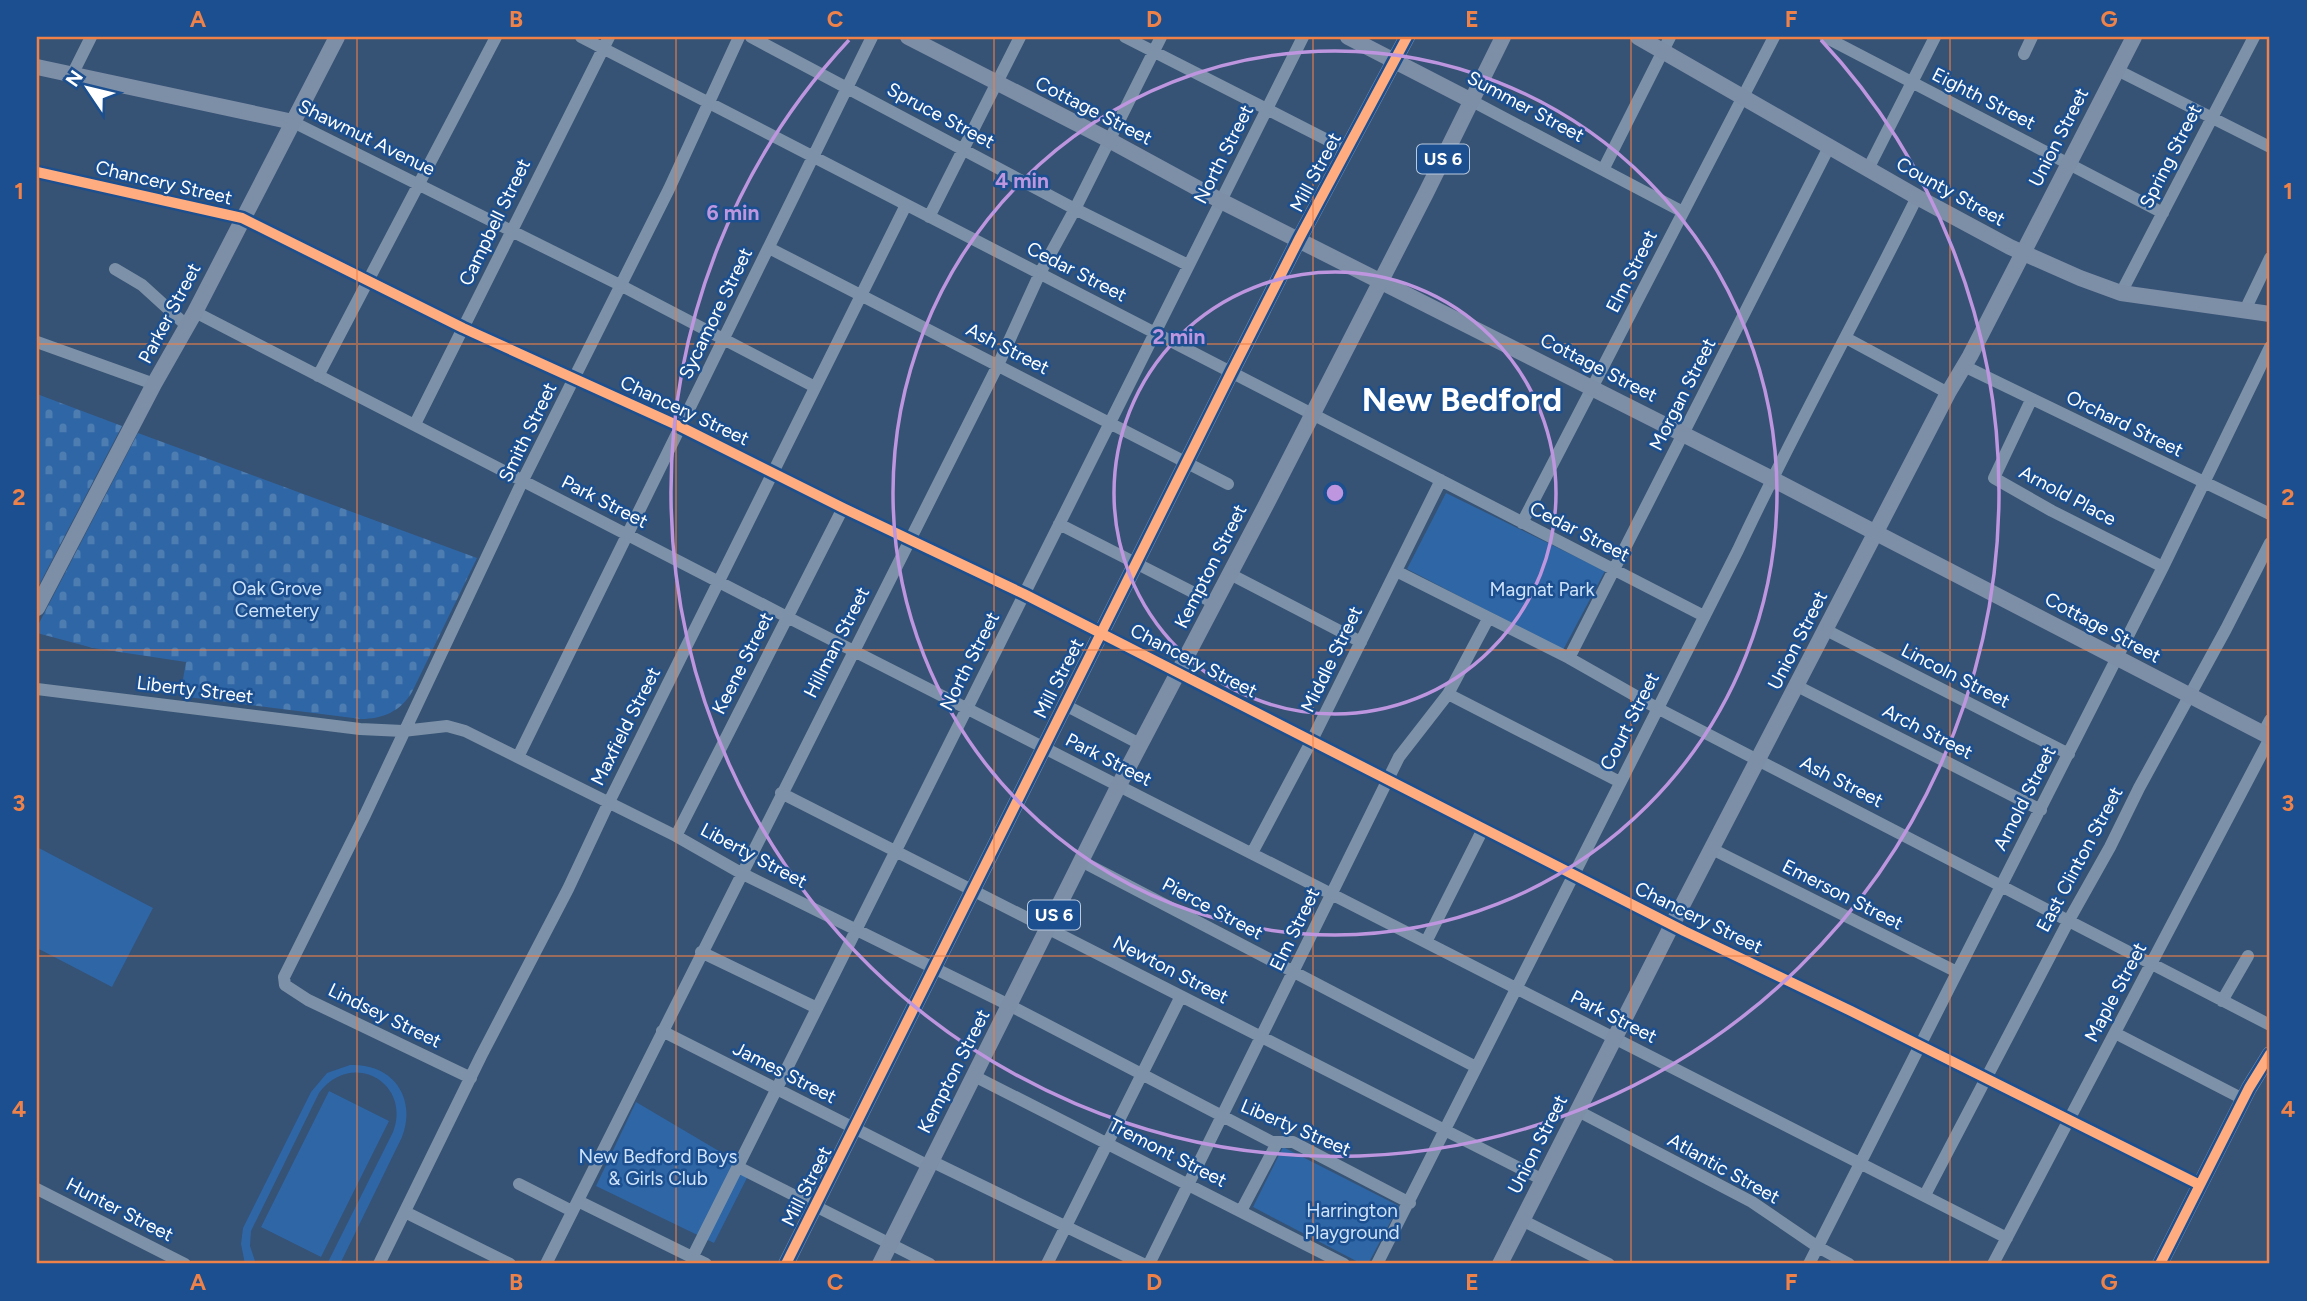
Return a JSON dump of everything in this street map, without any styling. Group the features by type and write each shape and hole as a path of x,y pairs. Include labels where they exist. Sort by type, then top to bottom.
{"main road":[{"name":"Parker Street","path":"37,608 154,384 195,312 337,37"},
{"name":"Cottage Street","path":"908,37 1221,201 1772,479 2190,696 2268,732"},
{"name":"Summer Street","path":"1348,37 1472,101"},
{"name":"Mill Street","path":"786,1264 1231,373 1407,37"},
{"name":"Kempton Street","path":"880,1264 1119,785 1230,574 1503,37"},
{"name":"County Street","path":"1638,37 1917,197 2023,252 2089,282 2121,293 2270,314"},
{"name":"Union Street","path":"1500,1264 1672,925 2134,37"},
{"name":"Shawmut Avenue","path":"37,67 293,122"},
{"path":"2160,1264 2244,1099 2270,1054"}],"street":[{"path":"73,73 91,37"},
{"path":"318,376 496,37"},
{"name":"Cedar Street","path":"581,37 606,42 709,102 813,157 1704,616"},
{"name":"Smith Street","path":"285,985 284,977 365,815 523,480 668,189 739,37"},
{"name":"Spruce Street","path":"751,37 1075,209 1188,265"},
{"name":"Sycamore Street","path":"518,757 872,37"},
{"path":"929,217 1020,37"},
{"path":"1125,37 1347,150"},
{"name":"Hillman Street","path":"546,1264 998,365 1040,273 1161,37"},
{"name":"North Street","path":"690,1261 1303,37"},
{"path":"1603,170 1670,37"},
{"name":"Elm Street","path":"1522,523 1774,37"},
{"name":"Eighth Street","path":"1825,37 2162,213"},
{"path":"1867,169 1935,37"},
{"path":"2024,54 2032,37"},
{"name":"Spring Street","path":"2121,293 2254,37"},
{"name":"Campbell Street","path":"415,424 606,42"},
{"path":"2117,70 2270,147"},
{"name":"Summer Street","path":"1472,101 1683,212"},
{"name":"Shawmut Avenue","path":"293,122 620,285"},
{"name":"Morgan Street","path":"1569,658 1829,147"},
{"name":"Chancery Street","path":"37,172 242,218 463,328 681,427 1024,594 1672,925 2200,1185"},
{"name":"Court Street","path":"1377,1264 1917,197"},
{"name":"Maxfield Street","path":"379,1264 562,901 906,205"},
{"name":"Ash Street","path":"769,248 1228,484"},
{"path":"2245,310 2270,258"},
{"path":"115,269 142,285 187,327"},
{"path":"620,285 815,387"},
{"name":"Park Street","path":"195,312 787,617 2007,1238"},
{"path":"1846,338 1948,393"},
{"path":"37,342 154,384"},
{"name":"Arnold Street","path":"1809,1264 2069,754 2270,347"},
{"name":"Orchard Street","path":"1964,366 2270,514"},
{"name":"Arnold Place","path":"2031,400 1994,478 2052,511 2163,567"},
{"name":"Middle Street","path":"1252,853 1312,740 1441,481"},
{"name":"Keene Street","path":"676,836 843,508"},
{"path":"1059,524 1214,603"},
{"name":"East Clinton Street","path":"1925,1195 1985,1077 2270,543"},
{"name":"Ash Street","path":"1396,571 1569,658 1657,708 2270,1025"},
{"path":"1230,574 1361,642"},
{"name":"Elm Street","path":"1149,1264 1388,780 1407,744 1448,694 1488,619"},
{"name":"Lincoln Street","path":"1826,630 2069,754"},
{"name":"Arch Street","path":"1797,686 2040,810"},
{"name":"Liberty Street","path":"37,689 334,726 403,731 441,726 473,734 676,836 741,873 934,967 1223,1116 1277,1143 1293,1142 1410,1203"},
{"path":"1448,694 1620,782"},
{"path":"1065,705 1140,744"},
{"name":"Maple Street","path":"1993,1264 2152,963 2268,732"},
{"name":"Newton Street","path":"781,793 1543,1180"},
{"path":"1426,942 1483,829"},
{"name":"Emerson Street","path":"1712,849 1957,972"},
{"name":"Pierce Street","path":"1081,861 1476,1067"},
{"path":"701,952 817,1008"},
{"path":"2222,1001 2248,957"},
{"name":"Lindsey Street","path":"285,985 308,1000 471,1078"},
{"path":"1047,1264 1181,996"},
{"name":"James Street","path":"662,1031 854,1128 1143,1264"},
{"path":"2115,1033 2244,1099"},
{"name":"Tremont Street","path":"974,1076 1343,1264"},
{"name":"Atlantic Street","path":"1577,1111 1752,1202 1818,1247 1849,1264"},
{"path":"1241,1210 1277,1143"},
{"path":"738,1167 930,1264"},
{"path":"519,1184 575,1206 690,1261 706,1264"},
{"name":"Hunter Street","path":"37,1189 185,1264"},
{"path":"405,1212 510,1264"},
{"path":"1522,1220 1609,1264"}],"green space":[{"path":"37,394 122,426 37,589"},
{"name":"Oak Grove Cemetery","path":"138,433 477,558 408,699 397,709 384,715 361,719 180,696 186,662 93,648 37,633 37,627"},
{"name":"Magnat Park","path":"1446,493 1605,571 1563,650 1407,569"},
{"path":"37,847 153,908 112,987 37,948"},
{"path":"350,1065 378,1070 398,1086 406,1109 406,1123 402,1137 340,1264 327,1264 393,1132 397,1114 394,1099 386,1086 375,1077 361,1073 347,1074 332,1080 319,1093 251,1231 250,1246 256,1264 245,1264 241,1244 243,1228 311,1092 327,1073"},
{"path":"329,1091 389,1121 321,1257 261,1227"},
{"name":"New Bedford Boys & Girls Club","path":"636,1102 751,1170 714,1243 596,1186"},
{"name":"Harrington Playground","path":"1283,1147 1399,1206 1368,1264 1362,1264 1253,1207"}],"cycle path":[{"path":"786,1264 1231,373 1407,37"},
{"path":"37,172 242,218 463,328 681,427 1024,594 1684,931 2200,1185"},
{"path":"2160,1264 2249,1088 2270,1054"}],"district":[{"name":"New Bedford","path":"1462,399"}]}
